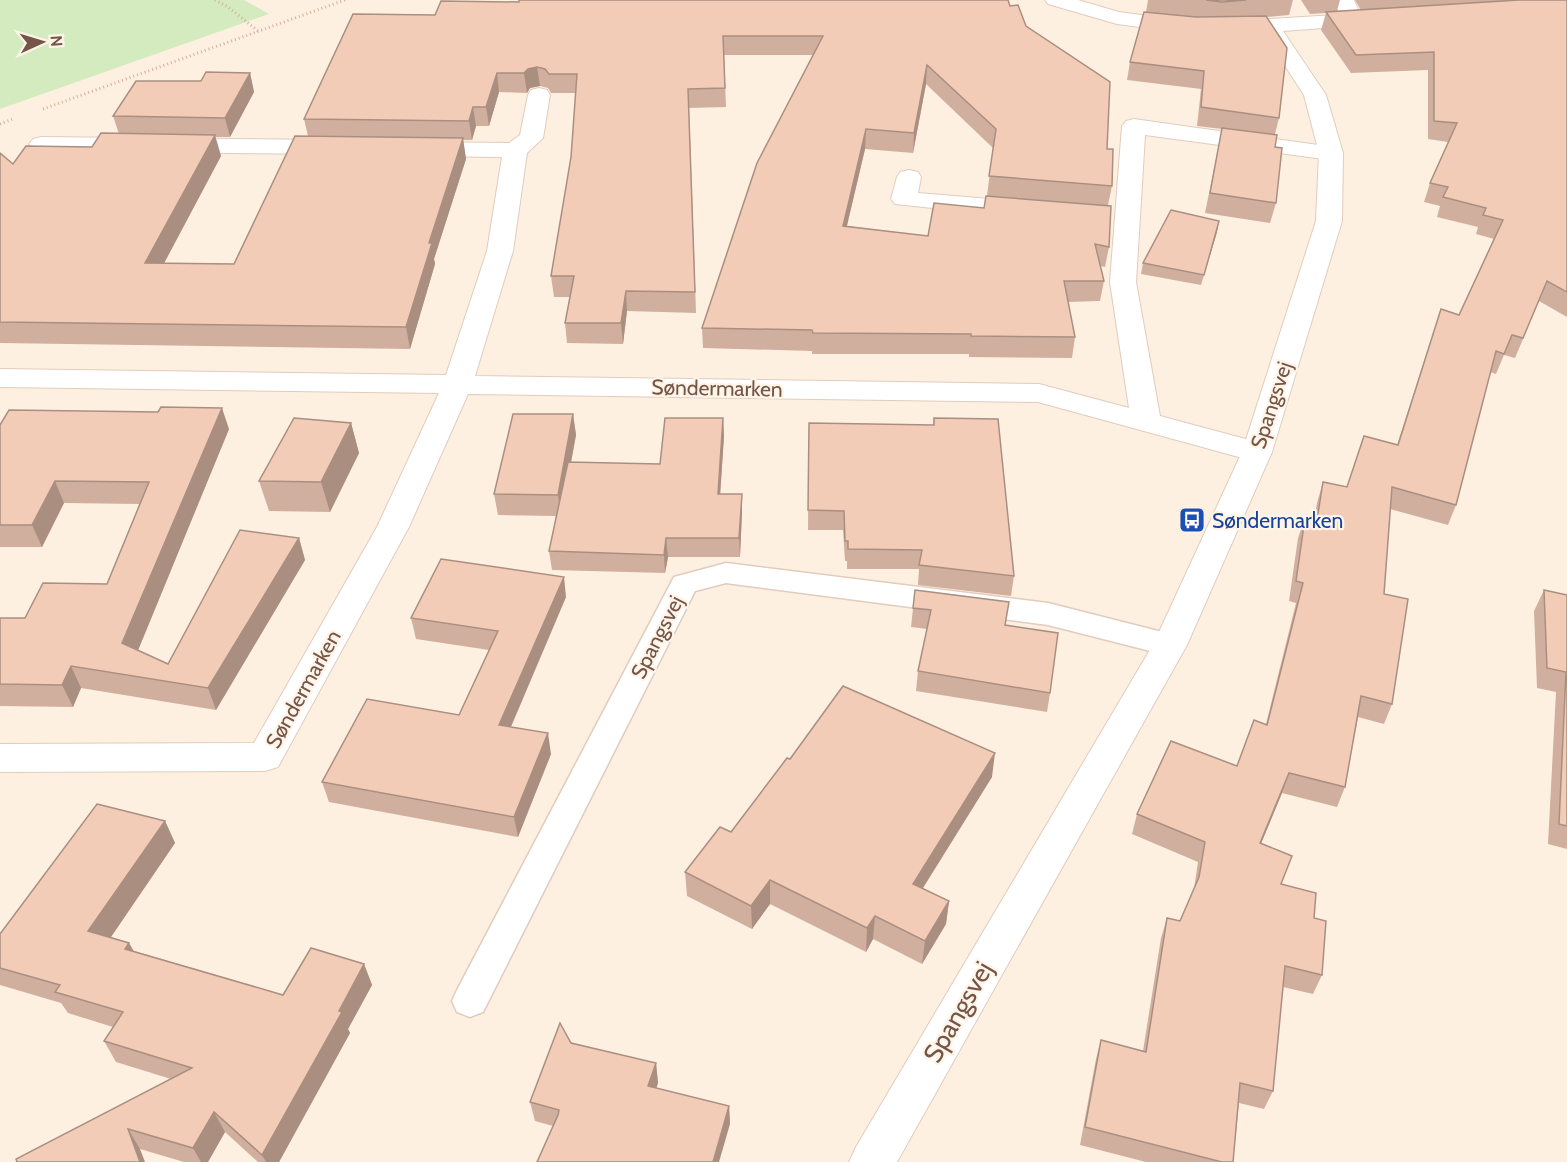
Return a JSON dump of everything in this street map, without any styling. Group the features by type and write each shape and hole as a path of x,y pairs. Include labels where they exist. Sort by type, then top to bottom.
{"street":[{"path":"1055,0 1117,18 1169,26 1218,28 1388,18"},
{"path":"1344,0 1352,20"},
{"name":"Spangsvej","path":"872,1162 1170,645 1257,452 1329,221 1331,153 1315,94 1269,26"},
{"path":"396,148 515,150 531,138 539,94"},
{"path":"1146,422 1123,282 1116,218 1134,126 1331,153"},
{"path":"40,144 360,148"},
{"name":"Søndermarken","path":"0,758 266,757 393,527 458,384 500,251 515,150"},
{"path":"909,177 904,199 1045,211"},
{"name":"Søndermarken","path":"0,378 1039,393 1257,452"}],"lane":[{"name":"Spangsvej","path":"470,1001 684,584 726,573 1048,614 1170,645"}],"path":[{"path":"215,0 259,31"},
{"path":"41,109 345,0"},
{"path":"0,124 19,117"}],"green space":[{"path":"0,0 244,0 269,14 0,109"}],"building":[{"path":"519,0 1008,0 1010,6 1018,5 1026,26 1110,82 1107,149 1113,149 1112,186 989,176 996,129 927,65 914,133 866,129 843,226 928,236 934,203 984,208 986,196 1111,206 1109,247 1095,244 1104,281 1064,281 1075,337 813,333 812,330 702,328 757,163 823,36 723,36 725,88 688,89 695,292 626,291 621,323 565,323 574,276 551,276 571,157 577,74 549,74 545,69 537,67 528,69 524,73 497,73 486,107 473,107 469,121 304,119 353,14 435,15 441,1 519,2"},
{"path":"1206,0 1246,0 1222,2"},
{"path":"1519,0 1567,0 1567,292 1547,281 1523,338 1512,335 1504,354 1496,351 1456,505 1392,487 1384,594 1408,599 1392,704 1361,696 1345,787 1289,773 1260,843 1292,856 1281,884 1316,893 1314,918 1326,921 1322,975 1285,966 1273,1091 1240,1083 1233,1162 1222,1162 1085,1127 1101,1040 1146,1052 1167,918 1180,921 1199,877 1205,842 1137,814 1171,741 1237,766 1254,720 1267,725 1303,583 1296,581 1305,518 1317,520 1323,482 1347,487 1364,436 1398,445 1441,309 1459,315 1503,220 1483,215 1486,208 1443,197 1448,187 1430,183 1457,123 1434,121 1434,52 1356,55 1326,12"},
{"path":"1144,12 1196,17 1266,16 1287,48 1279,118 1201,107 1204,71 1130,62"},
{"path":"206,72 250,73 225,118 113,116 136,81 201,81"},
{"path":"1222,128 1277,135 1275,147 1282,148 1276,203 1210,193"},
{"path":"101,133 215,135 145,263 234,264 295,136 463,138 429,243 432,243 406,327 0,322 0,153 13,164 26,146 92,147"},
{"path":"1171,210 1219,221 1204,275 1143,263"},
{"path":"161,407 222,408 122,643 168,664 240,530 299,538 208,688 71,666 62,685 0,684 0,618 25,618 43,583 107,584 149,482 55,481 32,525 0,525 0,425 9,410 158,412"},
{"path":"513,414 573,414 558,495 494,494"},
{"path":"294,418 351,423 321,482 259,481"},
{"path":"665,418 723,418 718,494 742,494 739,538 666,538 664,555 549,551 568,462 660,464"},
{"path":"934,418 998,419 1014,576 919,565 922,550 848,549 848,541 845,541 844,511 808,510 809,423 934,425"},
{"path":"441,559 564,577 499,725 548,733 514,817 322,782 367,699 459,715 498,631 411,618"},
{"path":"915,590 1009,602 1005,625 1058,633 1050,693 918,671 931,610 913,608"},
{"path":"1544,590 1567,595 1567,826 1559,824 1566,672 1547,668"},
{"path":"843,686 995,753 913,884 949,901 925,941 875,916 867,928 770,880 751,906 685,872 720,827 731,832 787,758 790,759"},
{"path":"97,804 165,821 88,931 129,943 125,949 283,995 311,948 364,964 339,1011 342,1012 262,1155 214,1112 193,1148 128,1129 140,1162 17,1162 16,1159 192,1068 104,1041 123,1012 55,992 60,985 0,968 0,934"},
{"path":"560,1023 571,1043 656,1063 648,1086 729,1106 713,1162 537,1162 559,1110 530,1102"}],"place":[{"name":"Søndermarken","path":"1192,520"}]}
